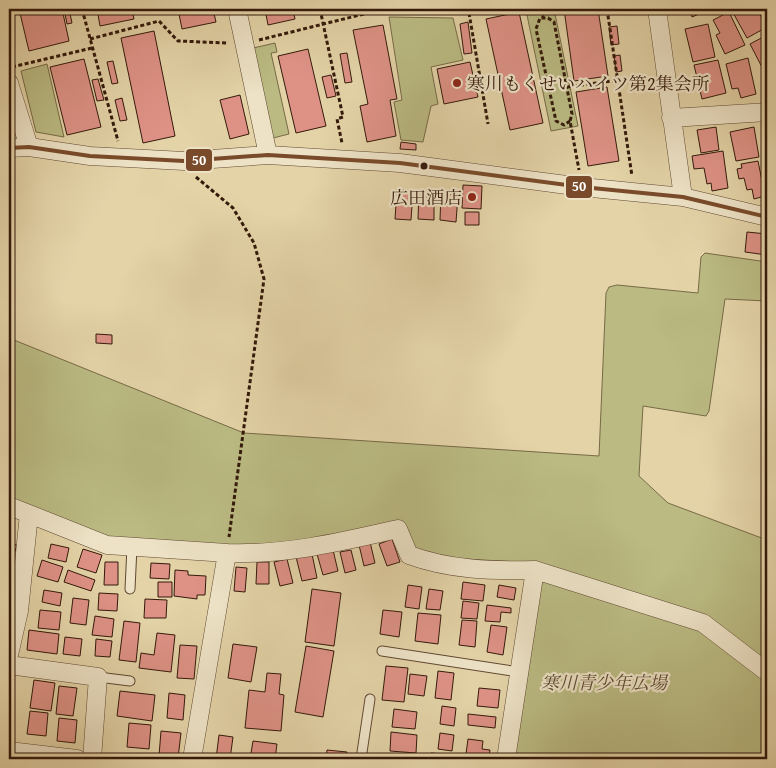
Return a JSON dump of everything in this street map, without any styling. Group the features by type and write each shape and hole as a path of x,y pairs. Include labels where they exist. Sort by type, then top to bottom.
{"street":[{"path":"237,9 268,155"},
{"path":"657,9 683,197"},
{"path":"9,83 29,147"},
{"path":"671,118 767,112"},
{"path":"9,148 29,147 90,156 184,161 268,155 400,163 582,187 683,197 767,217"},
{"path":"9,506 107,545 227,554 262,554 319,547 398,529 409,555 431,563 486,571 535,570 703,623 767,672"},
{"path":"9,655 19,610 29,514"},
{"path":"192,759 227,554"},
{"path":"506,759 535,570"},
{"path":"9,665 98,677 92,759"},
{"path":"9,752 76,759"}],"lane":[{"path":"130,588 132,547"},
{"path":"382,651 519,672"},
{"path":"98,677 130,680"},
{"path":"362,759 370,699"}],"path":[{"path":"82,9 122,158"},
{"path":"320,9 325,24 343,117 337,119 346,160"},
{"path":"90,39 159,21 178,41 244,43 384,9 462,11 469,13 492,9"},
{"path":"542,9 543,18"},
{"path":"607,9 634,191"},
{"path":"469,13 488,124"},
{"path":"570,121 564,125 556,121 536,29 538,20 543,18 554,22 572,114 570,121 582,187"},
{"path":"9,68 92,48"},
{"path":"567,88 618,80"},
{"path":"184,161 199,181 233,208 254,243 264,279 227,554"}],"green space":[{"path":"554,9 578,126 551,131 527,15"},
{"path":"389,17 453,18 463,60 431,67 438,104 431,106 423,142 401,140 394,102 402,100"},
{"path":"275,43 277,52 271,53 289,134 269,139 249,49"},
{"path":"47,64 64,137 36,132 21,71"},
{"path":"705,253 767,262 767,301 725,299 709,411 706,416 643,406 639,476 668,503 767,540 767,665 704,617 536,563 430,557 414,551 400,524 261,548 108,537 9,500 9,338 244,433 599,456 606,293 609,287 617,285 698,293 701,257"},
{"name":"寒川青少年広場","path":"541,579 698,630 767,682 767,759 514,759"}],"building":[{"path":"19,9 62,9 69,41 29,51"},
{"path":"64,9 69,9 72,23 67,24"},
{"path":"97,9 132,9 134,19 100,26"},
{"path":"178,9 213,9 216,22 182,29"},
{"path":"265,9 293,9 295,19 268,25"},
{"path":"564,9 598,9 608,76 574,81"},
{"path":"689,9 711,9 692,17"},
{"path":"711,9 721,9 721,10 712,14"},
{"path":"731,9 757,9 767,27 747,38"},
{"path":"519,12 543,123 510,130 486,19"},
{"path":"729,12 745,45 725,54 716,35 720,33 713,20"},
{"path":"468,22 472,53 464,54 460,24"},
{"path":"708,24 715,57 693,62 685,29"},
{"path":"383,25 397,99 390,100 396,136 367,142 360,106 368,104 353,30"},
{"path":"617,26 619,44 611,45 609,27"},
{"path":"154,31 175,136 143,143 121,38"},
{"path":"767,35 767,70 764,71 750,44"},
{"path":"308,49 326,126 296,133 278,56"},
{"path":"347,53 352,82 345,83 340,54"},
{"path":"620,55 622,71 616,72 614,56"},
{"path":"748,58 756,94 741,98 738,88 732,89 726,64"},
{"path":"84,59 101,127 67,135 50,67"},
{"path":"718,60 726,93 702,99 694,65"},
{"path":"113,61 118,83 112,84 107,62"},
{"name":"寒川もくせいハイツ第2集会所","path":"470,62 478,97 444,104 437,69"},
{"path":"331,75 336,96 327,98 322,77"},
{"path":"98,79 104,100 97,101 92,80"},
{"path":"607,87 619,161 588,166 576,92"},
{"path":"240,95 249,134 230,139 220,100"},
{"path":"122,98 127,120 120,121 115,100"},
{"path":"716,127 719,150 701,153 697,130"},
{"path":"754,127 759,157 736,161 730,132"},
{"path":"401,142 416,144 416,150 400,149"},
{"path":"723,151 728,188 712,191 711,183 707,184 704,168 694,169 692,156"},
{"path":"758,161 765,196 754,199 752,189 747,190 744,178 739,179 737,169 742,168 741,164"},
{"name":"広田酒店","path":"463,185 482,186 481,209 462,208"},
{"path":"397,189 413,191 411,220 395,219"},
{"path":"419,191 434,191 434,220 418,219"},
{"path":"441,193 458,195 456,222 440,220"},
{"path":"465,212 479,212 479,225 465,225"},
{"path":"747,232 767,234 767,255 745,252"},
{"path":"96,334 112,335 112,344 96,343"},
{"path":"392,539 400,562 387,566 379,544"},
{"path":"370,542 375,563 364,566 359,545"},
{"path":"9,543 17,545 12,561 9,560"},
{"path":"51,544 69,548 66,562 48,558"},
{"path":"83,549 102,555 96,573 77,567"},
{"path":"333,550 338,571 323,575 317,554"},
{"path":"351,550 356,570 345,573 340,552"},
{"path":"312,554 317,578 302,581 296,557"},
{"path":"287,559 293,583 280,586 274,562"},
{"path":"42,560 63,567 58,582 37,576"},
{"path":"105,562 118,562 118,585 104,585"},
{"path":"257,562 269,562 269,584 256,584"},
{"path":"151,563 170,564 169,579 150,578"},
{"path":"236,567 247,568 245,592 234,591"},
{"path":"68,570 95,580 91,591 64,582"},
{"path":"175,570 188,571 188,575 206,576 205,595 197,595 197,599 174,596"},
{"path":"158,582 172,582 172,597 158,597"},
{"path":"463,582 485,585 483,601 461,599"},
{"path":"408,585 422,587 419,609 405,607"},
{"path":"499,585 516,588 514,600 497,597"},
{"path":"312,589 341,593 334,646 305,642"},
{"path":"429,589 443,591 440,610 426,609"},
{"path":"44,590 62,593 60,606 42,602"},
{"path":"99,593 118,594 117,611 98,610"},
{"path":"73,598 89,600 86,625 70,623"},
{"path":"145,599 167,600 166,618 144,618"},
{"path":"463,601 479,603 477,619 461,618"},
{"path":"487,605 511,608 511,613 501,612 500,622 485,621"},
{"path":"40,610 61,612 59,630 38,628"},
{"path":"383,610 402,612 399,637 380,634"},
{"path":"418,613 441,615 438,644 415,641"},
{"path":"95,616 114,619 112,637 92,635"},
{"path":"462,620 477,621 475,647 459,645"},
{"path":"124,621 140,623 136,662 119,660"},
{"path":"491,625 507,627 503,655 487,652"},
{"path":"29,630 59,634 57,654 27,650"},
{"path":"157,633 175,635 171,672 139,668 141,653 154,655"},
{"path":"65,637 82,639 80,656 63,654"},
{"path":"96,639 112,641 110,657 95,656"},
{"path":"233,644 257,647 251,682 228,678"},
{"path":"180,645 197,646 194,679 177,678"},
{"path":"306,646 334,651 323,717 295,712"},
{"path":"386,666 408,668 404,702 382,700"},
{"path":"438,671 454,673 451,700 435,698"},
{"path":"267,673 281,674 279,694 284,695 281,731 245,728 249,690 265,692"},
{"path":"410,674 427,676 424,696 408,694"},
{"path":"34,680 55,683 51,711 30,708"},
{"path":"59,686 77,688 73,716 56,714"},
{"path":"479,688 500,690 498,708 477,706"},
{"path":"120,691 155,695 152,721 117,716"},
{"path":"169,693 185,695 183,720 167,718"},
{"path":"442,706 456,708 454,726 440,724"},
{"path":"394,709 417,712 415,729 392,727"},
{"path":"30,711 48,713 46,736 27,734"},
{"path":"468,714 496,717 495,728 468,725"},
{"path":"59,718 77,720 75,743 57,741"},
{"path":"129,723 151,725 149,749 127,747"},
{"path":"161,731 181,733 178,758 159,756"},
{"path":"391,732 417,735 416,753 390,751"},
{"path":"440,733 454,735 452,751 438,749"},
{"path":"219,735 233,737 230,759 216,759"},
{"path":"468,739 483,741 482,749 490,750 489,756 466,754"},
{"path":"253,741 277,744 275,759 250,759"},
{"path":"327,750 347,752 346,759 326,759"},
{"path":"431,753 453,755 453,759 431,759"},
{"path":"292,754 311,756 310,759 291,759"},
{"path":"387,755 410,757 409,759 387,759"}],"transit line":[{"name":"50","path":"9,148 29,147 90,156 184,161 268,155 400,163 582,187 683,197 767,217"}],"place":[{"name":"寒川もくせいハイツ第2集会所","path":"457,83"},
{"name":"広田酒店","path":"472,197"}]}
